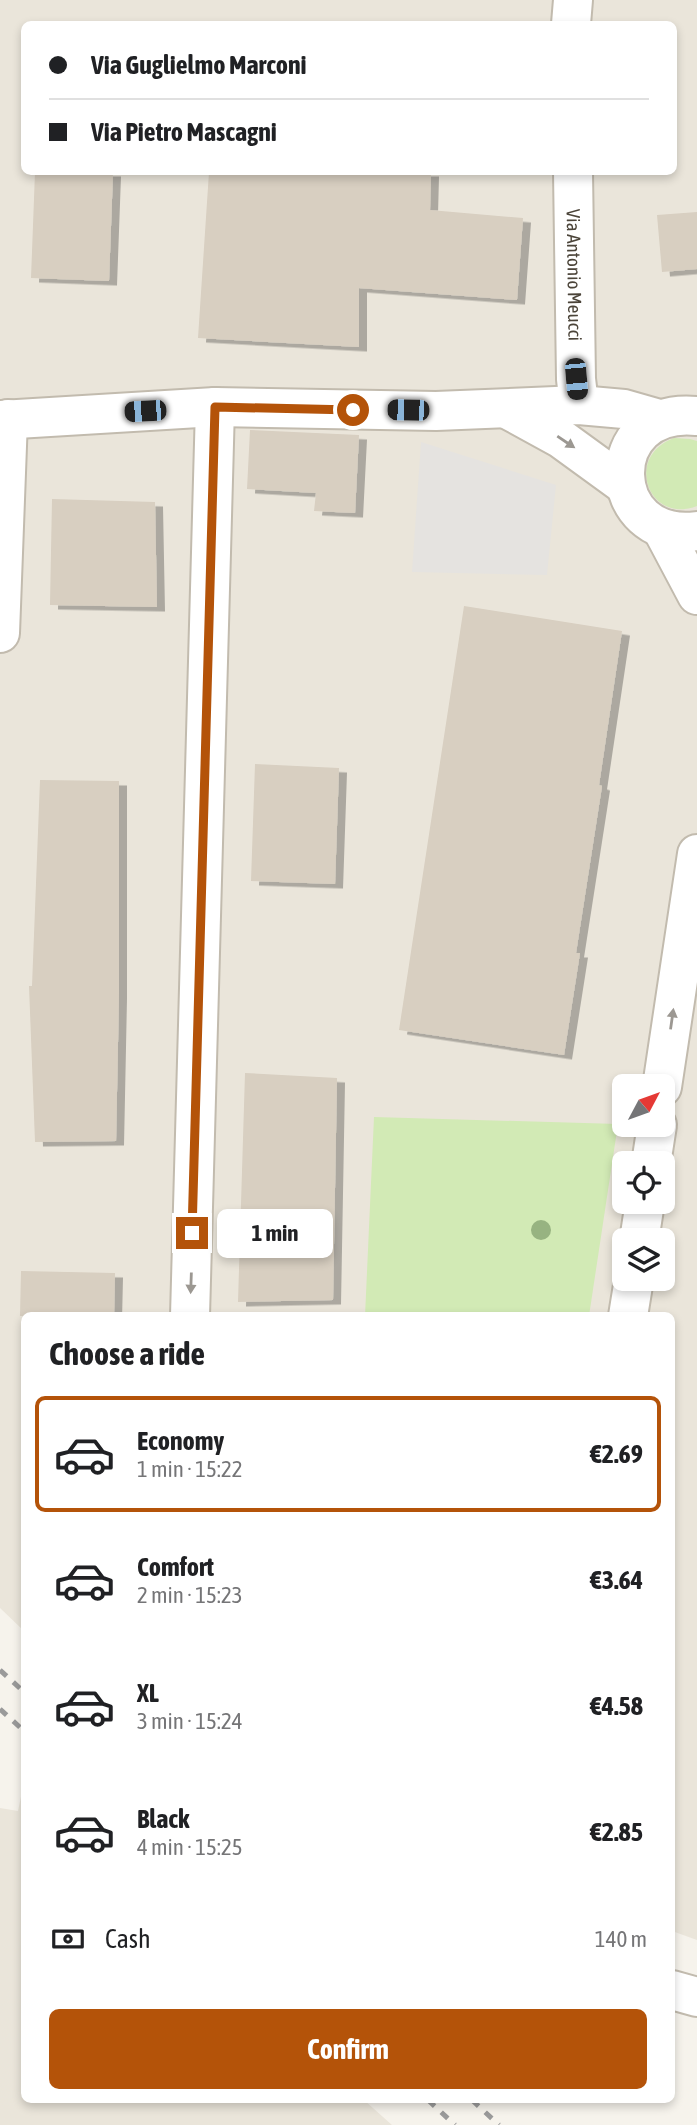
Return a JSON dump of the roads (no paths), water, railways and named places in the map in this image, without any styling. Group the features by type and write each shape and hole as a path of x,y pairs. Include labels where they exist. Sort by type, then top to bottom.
{"street":[{"path":"571,21 573,0"},
{"name":"Via Antonio Meucci","path":"573,175 578,392"},
{"path":"0,633 4,420 215,407 436,411 507,408 578,392 659,419"},
{"path":"190,1312 215,407"},
{"path":"507,408 560,438 626,486"},
{"path":"697,416 679,414 659,419 643,430 631,447 625,466 626,486 633,504 645,518 679,530 697,596"},
{"path":"664,1074 697,854"},
{"path":"629,1312 632,1291"},
{"path":"675,1991 697,1997"}],"railway":[{"path":"0,1670 21,1689"},
{"path":"0,1709 21,1728"},
{"path":"431,2103 455,2125"},
{"path":"475,2103 499,2125"}]}
